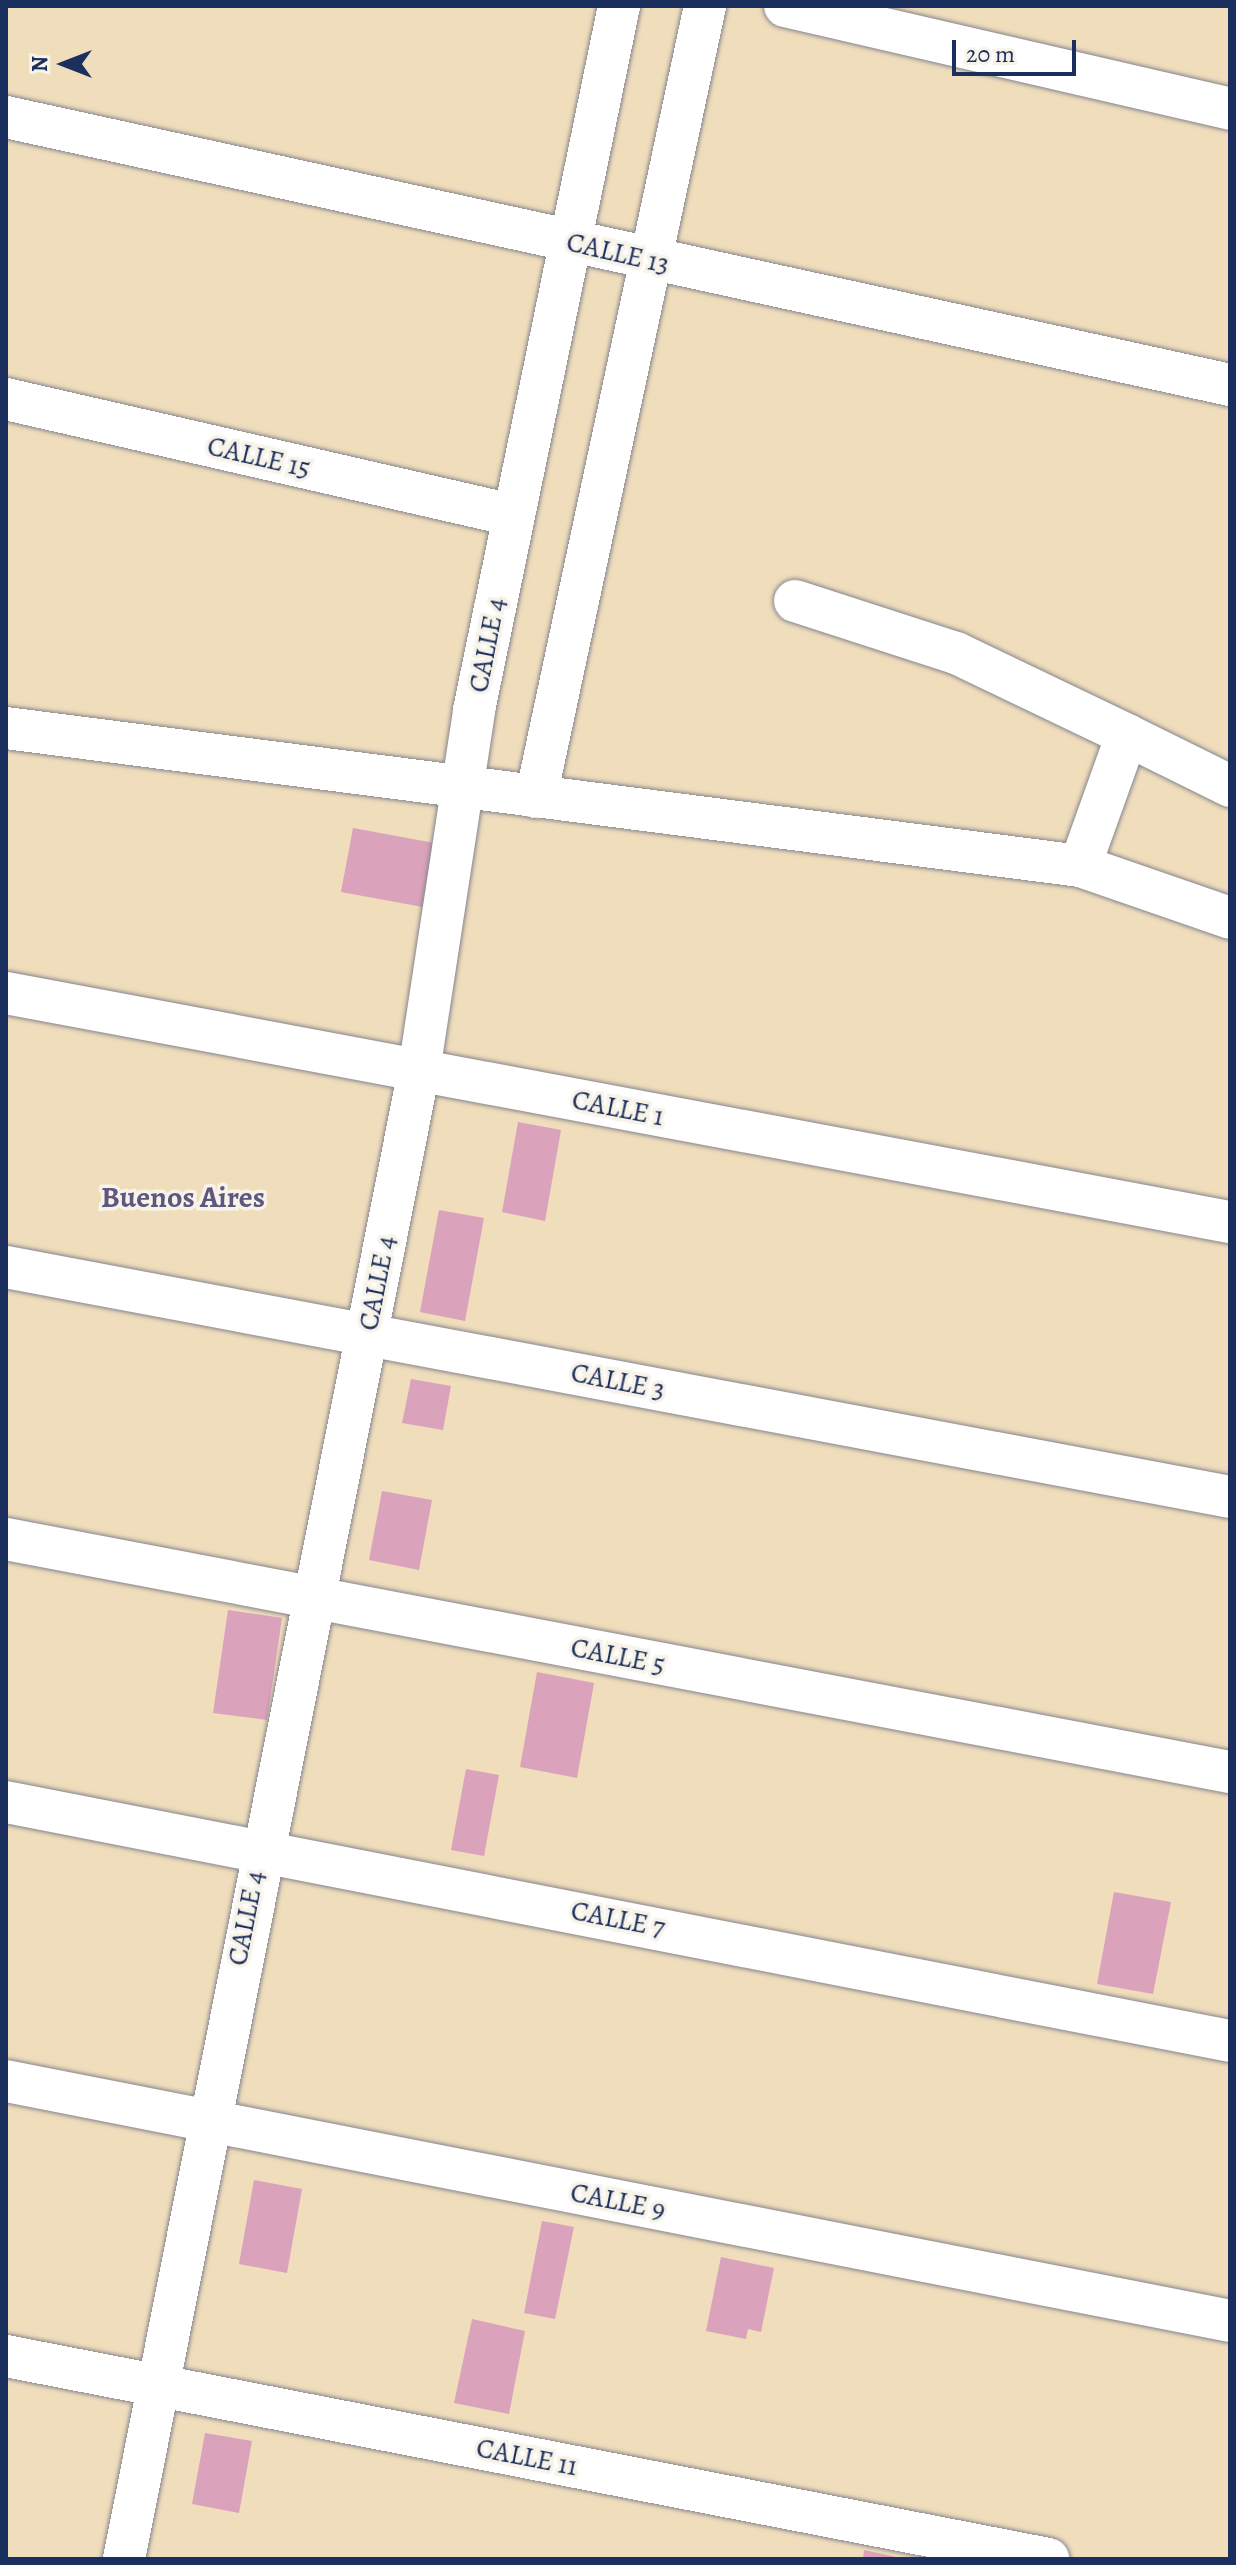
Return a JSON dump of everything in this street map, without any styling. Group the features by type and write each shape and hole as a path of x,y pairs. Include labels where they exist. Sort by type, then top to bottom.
{"street":[{"name":"CALLE 4","path":"124,2559 260,1848 316,1598 419,1071 462,788 512,515 573,242 619,6"},
{"path":"536,797 648,261 705,6"},
{"path":"785,6 1230,109"},
{"name":"CALLE 13","path":"6,117 648,261 1230,385"},
{"name":"CALLE 15","path":"6,399 512,515"},
{"path":"795,601 956,653 1230,786"},
{"path":"6,728 1080,866 1230,918"},
{"path":"1080,866 1127,735"},
{"name":"CALLE 1","path":"6,993 1230,1222"},
{"name":"CALLE 3","path":"6,1267 1230,1497"},
{"name":"CALLE 5","path":"6,1539 1230,1772"},
{"name":"CALLE 7","path":"6,1802 260,1848 1230,2041"},
{"name":"CALLE 9","path":"6,2081 1230,2321"},
{"name":"CALLE 11","path":"6,2356 1048,2559"}],"building":[{"path":"353,828 440,844 428,908 341,892"},
{"path":"518,1122 561,1130 545,1221 502,1212"},
{"path":"439,1210 484,1218 465,1321 420,1312"},
{"path":"411,1379 451,1386 443,1430 402,1423"},
{"path":"382,1491 432,1500 419,1570 369,1560"},
{"path":"228,1610 282,1618 267,1720 213,1713"},
{"path":"537,1672 594,1683 577,1778 520,1767"},
{"path":"466,1769 499,1775 484,1856 451,1850"},
{"path":"1114,1892 1171,1902 1153,1994 1097,1984"},
{"path":"254,2180 302,2189 287,2273 239,2264"},
{"path":"542,2221 574,2227 555,2319 524,2313"},
{"path":"721,2257 774,2268 761,2332 748,2329 746,2339 706,2331"},
{"path":"472,2319 525,2331 509,2414 454,2403"},
{"path":"205,2433 252,2441 239,2513 192,2504"},
{"path":"864,2550 901,2558 901,2559 863,2559"}],"district":[{"name":"Buenos Aires","path":"183,1197"}]}
